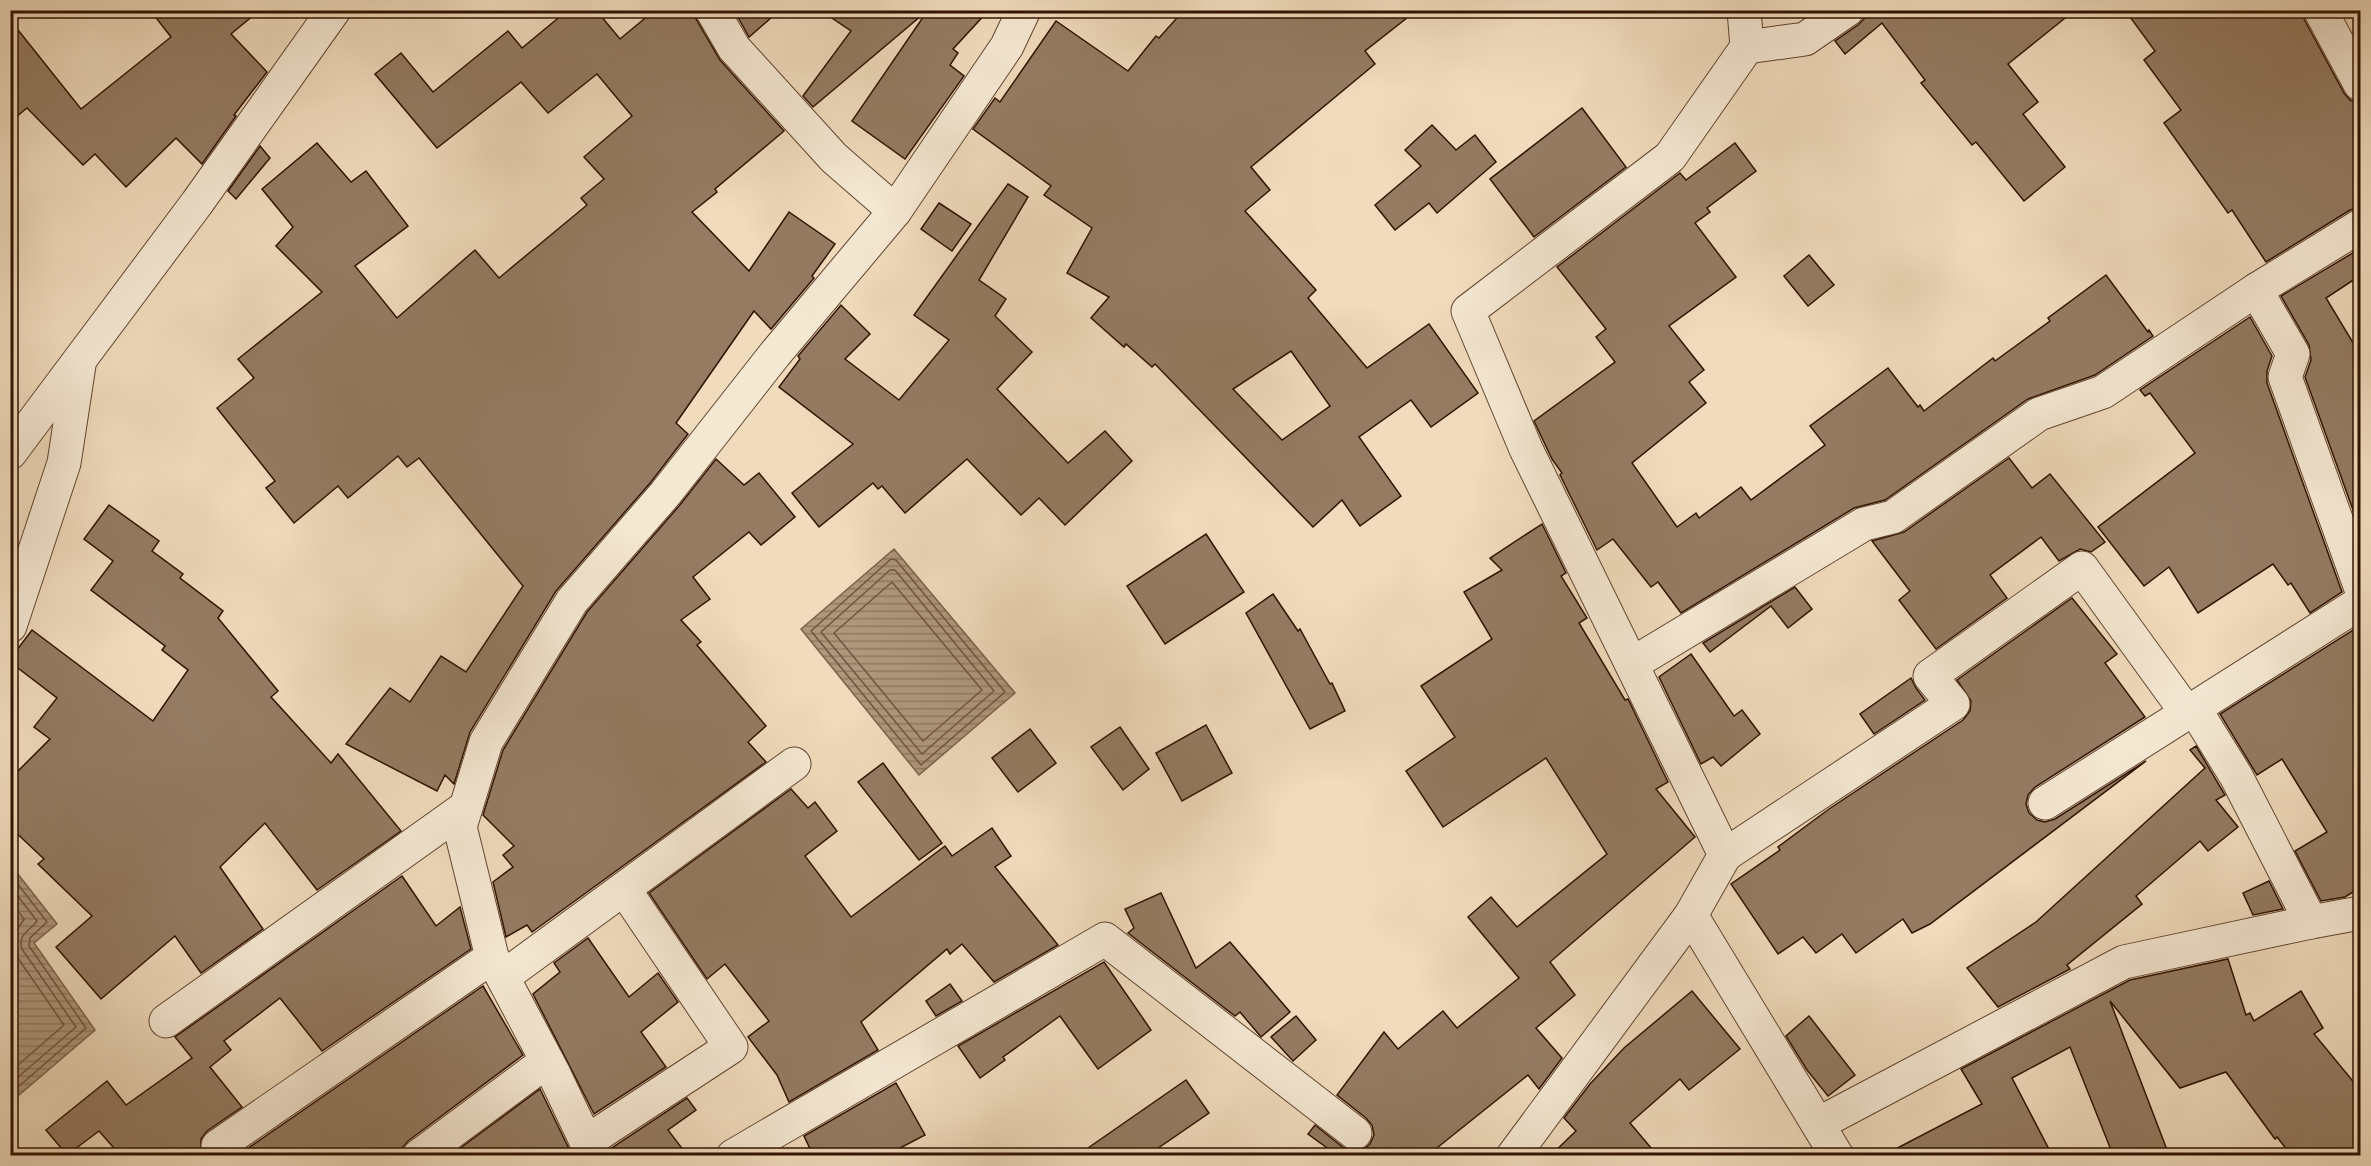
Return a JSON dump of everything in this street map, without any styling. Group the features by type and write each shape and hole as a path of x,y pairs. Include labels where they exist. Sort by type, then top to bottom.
{"street":[{"path":"10,453 197,203 334,10"},
{"path":"712,10 734,48 834,158 895,211"},
{"path":"624,889 731,1047 590,1149 497,967 460,827 486,742 572,601 665,494 775,354 895,211 1007,46 1024,10"},
{"path":"1725,855 1526,449 1468,311 1670,157 1747,47 1744,10"},
{"path":"1747,47 1805,39 1847,10"},
{"path":"2320,10 2361,84"},
{"path":"1632,664 1864,524 1893,518 2039,414 2103,392 2256,290 2361,226"},
{"path":"2256,290 2294,354 2285,377 2361,586"},
{"path":"10,626 64,463 79,359"},
{"path":"1514,1155 1691,915 1725,855 1953,704 1930,676 2082,568 2191,710 2236,776 2311,922"},
{"path":"2044,803 2361,603"},
{"path":"225,1155 218,1146 497,967 624,889 794,764"},
{"path":"166,1021 466,807"},
{"path":"1818,1124 2124,962 2361,913"},
{"path":"1691,915 1838,1155"},
{"path":"733,1155 767,1147 1105,939 1355,1133"},
{"path":"419,1155 547,1062"}],"water":[{"path":"894,549 1015,693 919,775 801,629"},
{"path":"10,864 57,924 34,943 95,1030 11,1102"}],"building":[{"path":"150,10 260,10 231,34 267,72 234,115 236,116 202,164 176,138 126,187 95,154 83,165 27,108 10,122 10,20 81,109 171,37"},
{"path":"568,10 596,10 620,39 655,10 693,10 720,60 784,131 715,189 717,192 692,212 749,271 789,212 835,244 812,276 814,278 771,329 754,311 676,423 688,434 651,482 556,591 470,732 454,784 445,775 437,791 346,744 390,688 410,702 441,656 466,672 523,586 419,458 407,467 398,456 348,498 338,486 294,523 266,488 275,481 217,408 254,378 238,359 322,292 276,246 293,227 262,189 317,143 351,182 366,171 408,226 355,266 397,318 475,250 499,278 587,205 581,198 604,179 584,157 632,116 597,74 548,113 521,82 437,148 375,74 401,53 433,92 508,31 522,48"},
{"path":"734,10 780,10 749,37"},
{"path":"820,10 928,10 813,107 803,96 851,31"},
{"path":"928,10 989,10 953,49 958,53 950,65 964,76 905,159 852,121"},
{"path":"1184,10 1417,10 1365,51 1375,64 1251,167 1270,190 1245,211 1316,290 1308,298 1367,368 1429,324 1478,393 1431,427 1411,400 1359,437 1401,496 1360,526 1342,500 1313,527 1155,364 1152,367 1126,344 1124,347 1091,318 1109,297 1067,273 1092,228 1044,195 1051,186 973,129 995,98 1000,102 1056,21 1128,71 1156,36 1159,38","holes":["1291,351 1330,406 1282,440 1233,389"]},
{"path":"1865,10 2075,10 2008,64 2038,102 2023,114 2065,167 2024,201 1976,142 1972,145 1921,83 1925,80 1882,23 1845,54 1835,41 1864,19"},
{"path":"2125,10 2301,10 2344,93 2350,100 2361,104 2361,207 2350,210 2266,262 2232,210 2228,213 2164,123 2181,110 2144,60 2155,51"},
{"path":"1582,108 1626,167 1534,237 1490,179"},
{"path":"1432,125 1456,150 1475,135 1496,162 1437,213 1429,203 1395,230 1375,205 1421,166 1405,150"},
{"path":"1735,143 1756,171 1707,208 1710,212 1695,223 1736,277 1669,326 1704,370 1689,382 1706,403 1632,463 1677,527 1696,513 1699,518 1741,487 1751,500 1825,445 1810,426 1888,368 1918,407 1920,405 1924,411 1993,358 1995,361 2050,321 2048,318 2106,275 2153,336 2095,375 2028,399 1885,500 1854,508 1681,613 1658,582 1651,587 1613,539 1597,550 1560,475 1562,473 1552,459 1534,421 1615,362 1596,337 1606,329 1557,267 1680,173 1686,180"},
{"path":"260,146 270,158 236,199 228,191"},
{"path":"1008,184 1028,197 979,280 1006,299 995,316 1032,352 997,389 1068,463 1105,431 1132,461 1065,525 1039,498 1021,515 967,459 905,513 882,486 878,489 873,483 819,527 792,493 853,444 779,387 800,359 798,356 841,305 870,334 845,359 899,400 949,340 914,315"},
{"path":"939,203 971,224 952,251 921,229"},
{"path":"2361,248 2361,275 2326,298 2361,356 2361,532 2305,377 2311,360 2309,345 2281,296"},
{"path":"1809,255 1834,285 1808,306 1784,276"},
{"path":"2250,317 2272,356 2267,371 2267,383 2342,592 2310,613 2291,583 2288,585 2273,564 2198,613 2169,567 2144,586 2098,527 2195,453 2150,393 2145,396 2140,390"},
{"path":"2009,458 2032,488 2050,474 2105,542 2091,552 2080,549 2059,561 2041,537 1990,575 2007,598 1936,649 1899,600 1910,591 1872,541 1904,532"},
{"path":"716,459 744,485 759,473 795,517 761,545 749,532 693,577 710,599 681,620 701,642 697,645 766,726 748,742 766,762 532,932 527,925 506,937 493,882 513,867 503,855 514,846 483,815 503,750 587,612 679,506"},
{"path":"109,505 159,541 152,551 183,574 180,578 223,611 218,618 278,691 271,697 331,763 338,754 401,831 317,890 265,823 220,867 263,929 201,973 175,936 101,999 56,947 92,916 38,864 44,859 10,827 10,779 50,739 34,727 57,698 10,662 10,659 32,630 153,721 188,670 162,650 165,646 91,590 113,561 84,539"},
{"path":"1542,524 1566,573 1561,576 1587,618 1579,623 1625,700 1628,699 1668,782 1656,789 1695,837 1550,962 1575,995 1536,1028 1562,1058 1539,1089 1528,1075 1428,1155 1337,1155 1308,1134 1315,1125 1344,1148 1352,1151 1362,1151 1370,1144 1374,1135 1372,1125 1337,1095 1384,1032 1398,1049 1443,1011 1457,1028 1519,978 1468,917 1491,897 1517,927 1607,854 1546,758 1443,827 1406,771 1455,737 1421,686 1492,639 1464,592 1502,570 1490,558"},
{"path":"1206,534 1244,592 1165,644 1127,586"},
{"path":"1795,587 1812,609 1788,628 1771,606 1710,652 1703,643"},
{"path":"1273,594 1298,631 1300,629 1330,684 1332,683 1345,711 1310,729 1246,613"},
{"path":"2072,598 2117,654 2105,663 2145,717 2035,787 2028,795 2026,804 2029,813 2037,820 2045,822 2055,819 2146,761 1930,924 1912,933 1903,919 1856,953 1842,934 1816,953 1803,937 1778,954 1731,884 1780,850 1778,847 1829,809 1963,720 1970,711 1971,701 1957,680"},
{"path":"2361,625 2361,887 2345,897 2321,901 2295,851 2327,832 2282,759 2257,775 2220,714"},
{"path":"1691,654 1734,716 1742,710 1760,734 1721,766 1713,757 1701,764 1659,677"},
{"path":"1911,678 1925,700 1874,734 1860,714"},
{"path":"1206,725 1232,773 1182,801 1156,753"},
{"path":"1120,727 1149,769 1123,790 1091,747"},
{"path":"1030,729 1056,763 1018,792 992,758"},
{"path":"2196,746 2225,795 2216,800 2238,827 2208,851 2200,841 2136,896 2142,904 2067,965 2070,969 1998,1007 1967,968 2036,922 2205,768 2190,750"},
{"path":"883,763 942,843 919,860 858,782"},
{"path":"791,789 808,808 815,802 837,831 805,856 851,917 945,846 952,856 992,828 1011,856 995,867 1058,945 994,982 962,944 950,954 947,949 861,1022 878,1050 789,1102 777,1075 748,1037 769,1021 725,964 707,979 649,893"},
{"path":"402,876 436,926 460,907 471,949 322,1051 280,998 224,1041 231,1050 210,1067 242,1107 207,1131 201,1139 201,1152 197,1155 120,1155 99,1131 67,1155 46,1130 107,1081 126,1105 192,1058 175,1037"},
{"path":"2269,881 2283,909 2253,915 2243,893"},
{"path":"1161,893 1196,968 1230,942 1290,1012 1261,1037 1240,1012 1235,1016 1128,933 1134,928 1125,909"},
{"path":"588,938 629,997 658,973 678,1002 641,1032 666,1067 594,1114 533,994 560,972 554,963"},
{"path":"2228,959 2246,1015 2250,1013 2254,1021 2301,991 2323,1028 2314,1034 2361,1091 2361,1155 2291,1155 2277,1137 2275,1139 2226,1072 2180,1088 2110,1001 2169,1155 2113,1155 2070,1047 2012,1078 2052,1155 1884,1155 1982,1104 1961,1069 2130,980"},
{"path":"1104,962 1151,1030 1098,1069 1060,1016 1003,1057 1005,1060 980,1078 958,1046"},
{"path":"950,984 962,1001 936,1016 926,1001"},
{"path":"483,986 523,1055 408,1141 402,1148 401,1155 244,1155 244,1151"},
{"path":"1692,991 1740,1049 1689,1090 1680,1079 1630,1123 1657,1155 1551,1155 1576,1131 1564,1118 1590,1084 1624,1048"},
{"path":"1296,1016 1316,1040 1293,1061 1271,1037"},
{"path":"1809,1016 1855,1075 1828,1096 1807,1070 1786,1036"},
{"path":"1186,1080 1209,1113 1148,1155 1078,1155"},
{"path":"896,1083 925,1135 887,1155 813,1155 804,1136"},
{"path":"540,1089 572,1155 451,1155"},
{"path":"687,1098 696,1110 668,1130 687,1155 611,1155 610,1149"}]}
